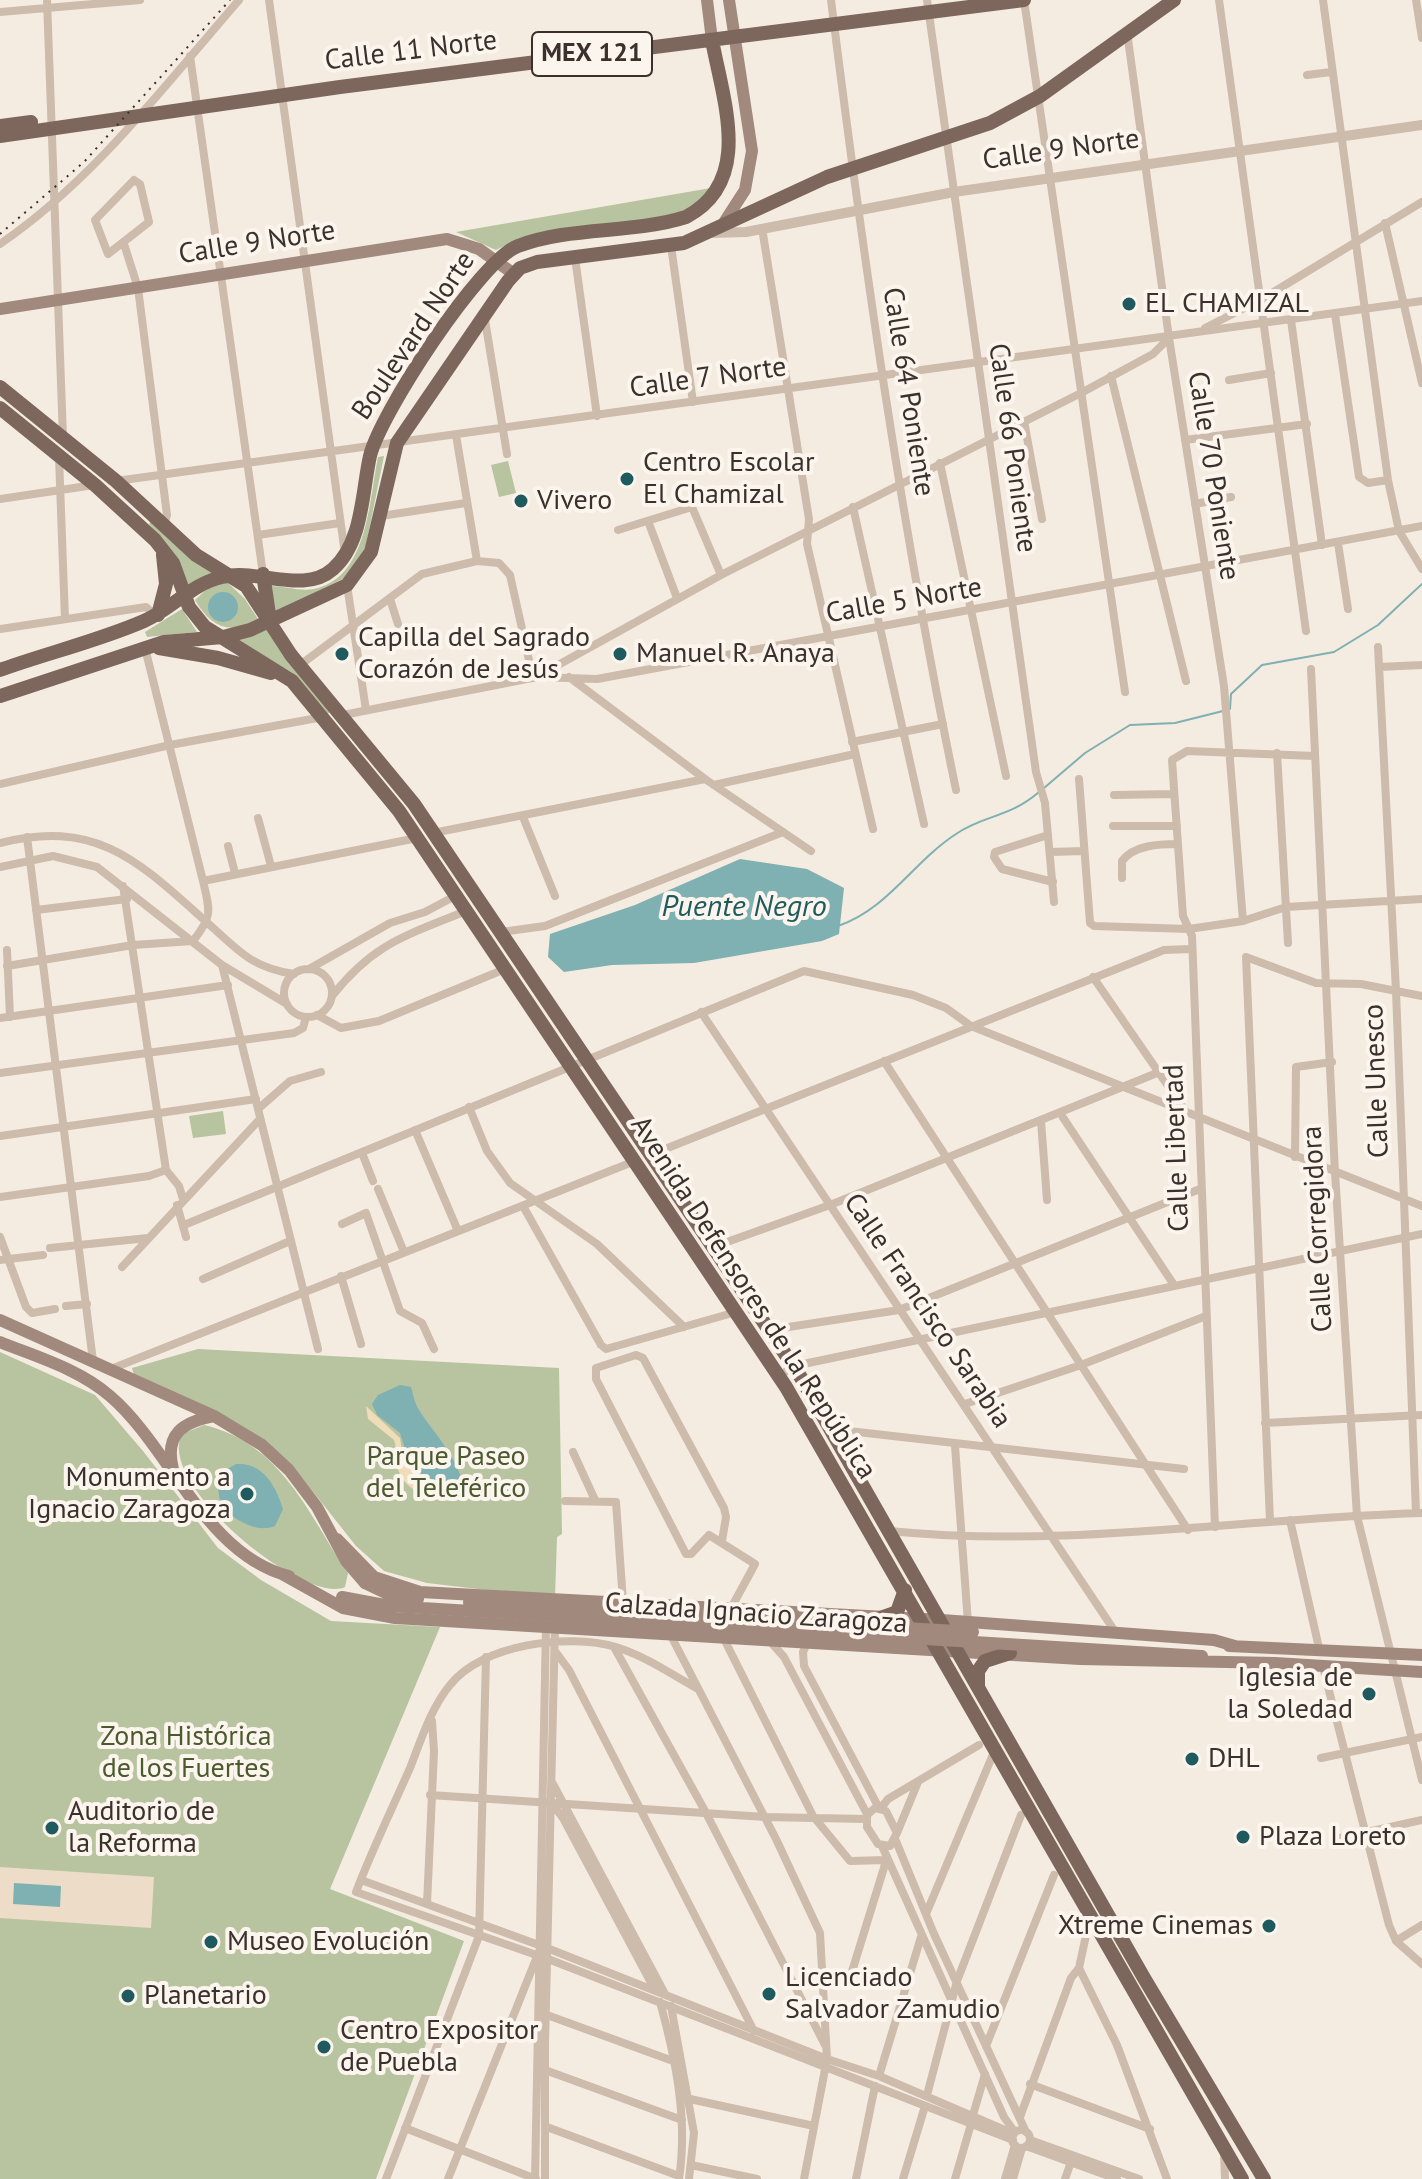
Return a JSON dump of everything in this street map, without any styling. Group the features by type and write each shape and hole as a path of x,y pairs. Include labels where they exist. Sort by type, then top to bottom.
{"main road":[{"name":"Boulevard Norte","path":"345,555 351,544 373,446 392,406 496,259 530,242 673,221 706,204 722,185 730,160 707,0"},
{"name":"Boulevard Norte","path":"0,696 172,640 218,637 270,622 347,585 371,552 397,443 484,313 514,274 528,264 671,246 708,233 725,221 745,190 752,151 729,0"},
{"name":"Calle 11 Norte","path":"0,136 133,111 138,114 197,108 282,94 834,25 928,7 1024,0"},
{"name":"Calle 9 Norte","path":"725,221 853,169 990,123 1040,96 1174,0"},
{"name":"Calle 11 Norte","path":"0,126 52,124"},
{"name":"Calle 9 Norte","path":"0,309 447,239 461,241 496,259 514,274"},
{"path":"0,387 116,481 196,555 232,575"},
{"path":"0,408 95,485 161,546 166,584 157,615"},
{"name":"Avenida Defensores de la República","path":"161,546 173,563 184,596 197,618 218,637 289,679 324,717 417,838 779,1376 1242,2179"},
{"path":"196,555 263,574 304,581 332,570 345,555"},
{"path":"0,670 157,615 202,583 232,575 263,574"},
{"path":"263,574 270,622"},
{"name":"Avenida Defensores de la República","path":"232,575 251,591 283,645 343,715 433,833 794,1366 1264,2179"},
{"path":"283,645 287,624 302,608"},
{"path":"148,647 218,658 289,679"},
{"name":"Calzada Ignacio Zaragoza","path":"0,1320 214,1416 280,1460 317,1507 337,1539 346,1561 365,1583 388,1594 427,1600 839,1622 1170,1650 1236,1662 1422,1672"},
{"name":"Calzada Ignacio Zaragoza","path":"0,1342 74,1373 109,1395 136,1424 219,1531 247,1555 343,1608 395,1618 668,1631 1041,1656 1215,1665 1236,1662"},
{"path":"174,1476 171,1451 178,1429 214,1416"},
{"name":"Calzada Ignacio Zaragoza","path":"337,1539 374,1577 420,1592 942,1620 1214,1640 1235,1646"},
{"name":"Calzada Ignacio Zaragoza","path":"282,1574 342,1597 390,1606 1170,1650 1235,1646 1422,1655"},
{"path":"871,1645 878,1633 874,1618 899,1610 905,1590"},
{"path":"528,1597 538,1606 540,1614 528,1624"},
{"path":"573,1627 571,1611 578,1599"},
{"path":"748,1610 758,1625 752,1637"},
{"path":"766,1637 762,1626 777,1612"},
{"path":"1041,1656 1029,1644 1032,1637 1044,1629"},
{"path":"978,1688 978,1671 985,1661 1010,1653"}],"street":[{"path":"0,12 48,4 140,0"},
{"path":"0,244 54,202 138,114 238,0"},
{"path":"269,0 345,555"},
{"name":"Calle 64 Poniente","path":"831,0 856,208 922,620 956,790"},
{"path":"1024,0 1125,692"},
{"path":"1219,0 1306,631"},
{"path":"1323,0 1388,480 1399,531 1422,569"},
{"path":"1416,0 1422,38"},
{"path":"48,4 63,438"},
{"name":"Calle 66 Poniente","path":"928,7 1036,772 1045,803 1054,902"},
{"name":"Calle 70 Poniente","path":"1128,39 1169,338 1224,686 1243,921"},
{"path":"190,56 245,465 263,574"},
{"path":"1307,75 1331,72"},
{"name":"Calle 9 Norte","path":"708,233 730,234 954,192 1422,125"},
{"path":"134,180 140,184 149,222 124,244 108,254 95,220 134,180"},
{"path":"1201,330 1262,299 1422,202"},
{"path":"1385,223 1422,383"},
{"path":"762,228 809,519 807,544 873,829"},
{"path":"124,244 138,288 167,515 164,527"},
{"path":"671,246 693,402"},
{"path":"575,258 597,416"},
{"name":"Calle 7 Norte","path":"0,499 1422,301"},
{"path":"484,313 507,454"},
{"path":"1335,314 1362,482 1388,480"},
{"path":"1291,320 1322,545"},
{"path":"343,715 535,677 721,575 1081,393 1153,354 1169,338"},
{"path":"1229,380 1271,373"},
{"path":"1111,376 1186,681"},
{"path":"1024,421 1042,519"},
{"path":"1185,440 1307,424"},
{"path":"456,435 477,561"},
{"path":"59,456 65,619"},
{"path":"940,463 1006,776"},
{"path":"1195,504 1231,497"},
{"path":"381,516 466,503"},
{"path":"618,530 688,505 695,510 721,575"},
{"path":"853,507 924,824"},
{"path":"648,521 677,598"},
{"path":"258,535 340,523"},
{"name":"Calle 5 Norte","path":"535,677 597,679 1422,526"},
{"path":"1338,543 1348,609"},
{"path":"300,665 431,570 477,561 506,566 535,677"},
{"path":"347,585 366,710"},
{"path":"390,599 398,624"},
{"path":"0,629 146,607 157,615"},
{"path":"7,966 133,945 193,941 208,923 210,913 148,647"},
{"name":"Calle Unesco","path":"1378,647 1405,1239 1417,1415 1419,1513"},
{"path":"1379,667 1422,665"},
{"name":"Calle Corregidora","path":"1311,669 1335,1173 1357,1516 1422,1780"},
{"path":"568,677 705,779 811,851"},
{"path":"0,784 170,745 324,717"},
{"path":"852,742 943,724"},
{"name":"Calle Libertad","path":"1215,1527 1191,949 1189,929 1183,916 1172,760 1178,753 1228,753"},
{"path":"1228,753 1315,756"},
{"path":"1277,753 1288,943"},
{"path":"714,785 855,754"},
{"path":"433,833 705,779"},
{"path":"1079,779 1090,923 1094,926 1189,929 1243,921 1286,907 1422,899"},
{"path":"1114,795 1174,794"},
{"path":"523,817 555,896"},
{"path":"258,818 271,866"},
{"path":"1113,826 1177,826"},
{"path":"501,932 545,926 783,832"},
{"path":"0,843 65,834 102,843 208,923 255,965 294,974 309,969 390,923 425,912 457,895"},
{"path":"1048,835 995,852 994,857 1002,869 1053,882"},
{"path":"27,837 93,1361"},
{"path":"203,881 417,838"},
{"path":"1122,878 1122,861 1127,854 1145,847 1178,844"},
{"path":"228,846 235,873"},
{"path":"1050,852 1084,851"},
{"path":"0,867 53,856 78,859 97,867 222,965 287,1004 296,1014 306,1017 317,1015 327,1008 332,996 353,969 386,943 467,911"},
{"path":"123,886 166,1170 179,1186 186,1237"},
{"path":"36,910 127,899"},
{"path":"650,1155 1093,977 1164,950 1191,949"},
{"path":"7,950 5,1017 228,985"},
{"path":"1270,1521 1246,957 1292,976 1328,984 1361,984 1422,996"},
{"path":"222,965 318,1349"},
{"path":"309,969 329,981 332,996"},
{"path":"317,1015 341,1028 379,1021 506,969"},
{"path":"184,1225 570,1064 804,971 913,995 946,1008 971,1026 1122,1089 1422,1206"},
{"path":"287,1004 284,991 294,974"},
{"path":"1093,977 1186,1113"},
{"name":"Calle Francisco Sarabia","path":"701,1012 1116,1634"},
{"path":"0,1073 300,1032 306,1017"},
{"path":"884,1061 1188,1530"},
{"path":"1295,1157 1296,1067 1332,1062"},
{"path":"0,1136 157,1114 257,1104 290,1081 321,1072"},
{"path":"713,1247 830,1205 1157,1073"},
{"path":"469,1107 498,1170 533,1201 597,1244 684,1327"},
{"path":"1060,1113 1174,1285"},
{"path":"122,1267 260,1119"},
{"path":"1041,1121 1047,1200"},
{"path":"415,1130 458,1231"},
{"path":"362,1153 404,1252"},
{"path":"110,1369 635,1161"},
{"path":"0,1197 149,1176 166,1170"},
{"path":"769,1330 899,1310 1200,1189"},
{"path":"523,1206 601,1345 613,1349 736,1312"},
{"path":"342,1224 366,1213 400,1311 422,1323 434,1349"},
{"path":"779,1376 794,1366 1422,1234"},
{"path":"0,1237 4,1259 26,1307 32,1313 55,1309"},
{"path":"4,1259 80,1245 148,1238"},
{"path":"203,1279 290,1241"},
{"path":"341,1276 361,1344"},
{"path":"66,1306 87,1304"},
{"path":"965,1404 1081,1365 1206,1316"},
{"path":"722,1541 726,1517 724,1508 643,1358 636,1355 596,1368 596,1379 686,1554 691,1554 706,1536 722,1541 755,1564 730,1609 722,1635 813,1816 850,1861 887,1859"},
{"path":"1265,1423 1417,1415"},
{"path":"831,1429 955,1446 1184,1469"},
{"path":"955,1446 968,1623"},
{"path":"573,1452 595,1500"},
{"path":"565,1501 616,1502 623,1602"},
{"path":"889,1531 962,1538 1053,1539 1270,1521 1419,1513"},
{"path":"1290,1520 1319,1648"},
{"path":"546,1803 553,1784 550,1597"},
{"path":"668,1631 765,1817 820,1933 827,2059 804,2179"},
{"path":"766,1637 781,1651 867,1817 876,1841 882,1846 1004,2117 1020,2139 1139,2179"},
{"path":"808,1641 803,1652 804,1666 897,1837 926,1914 1020,2117"},
{"path":"545,2179 547,2127 541,2097 545,2070 541,2044 547,2015 548,1959 542,1946 552,1646"},
{"path":"552,1646 569,1670 757,2039"},
{"path":"614,1646 705,1811 827,2059"},
{"path":"698,1689 651,1662 614,1646 517,1647 469,1666 449,1686 432,1717 356,1892 548,1959 757,2039 879,2076 927,2095 972,2120"},
{"path":"386,2179 479,1936 480,1799 486,1657"},
{"path":"1323,1667 1396,1941 1422,1964"},
{"path":"427,1904 434,1751 432,1717"},
{"path":"1321,1758 1422,1737"},
{"path":"430,1795 765,1817 813,1816 842,1821 867,1817 888,1799 979,1745"},
{"path":"926,1914 994,1752"},
{"path":"882,1846 897,1837 918,1782"},
{"path":"553,1784 672,2008 694,2133 691,2165 682,2178"},
{"path":"546,1803 563,1818 660,2003 682,2120 682,2178"},
{"path":"927,2095 957,1981 1021,1815"},
{"path":"1340,1838 1422,1820"},
{"path":"850,1978 887,1859"},
{"path":"986,2046 1054,1875"},
{"path":"361,1880 654,1989 827,2059 875,2086 972,2120 1117,2179"},
{"path":"1396,1941 1422,1925"},
{"path":"1013,2179 1020,2139 1020,2117 1071,1978 1079,1968 1088,1926"},
{"path":"879,2076 921,1937"},
{"path":"448,2179 542,1946"},
{"path":"405,2128 459,2149 508,2174 535,2179 541,2097 537,1955"},
{"path":"1079,1968 1117,2045 1167,2179"},
{"path":"547,2015 673,2061"},
{"path":"545,2070 682,2120"},
{"path":"955,2179 985,2073"},
{"path":"1030,2084 1150,2129"},
{"path":"856,2179 875,2086"},
{"path":"690,2099 814,2126"},
{"path":"906,2178 925,2106"},
{"path":"547,2127 682,2178"},
{"path":"1005,2179 1020,2139"},
{"path":"1224,2147 1225,2179"},
{"path":"1065,2179 1071,2162"},
{"path":"691,2165 757,2179"}],"green space":[{"path":"711,188 693,205 669,217 641,224 549,235 496,250 456,232"},
{"path":"384,456 364,555 349,576 271,614 268,586 305,590 318,588 335,580 347,568 357,552 363,533 378,457"},
{"path":"508,461 516,493 499,497 491,465"},
{"path":"151,521 192,560 212,573 187,587 169,547 149,524"},
{"path":"227,582 245,599 258,619 230,628 214,622 201,609 195,600 209,587"},
{"path":"182,609 197,632 147,637 145,632"},
{"path":"267,630 330,711 328,714 291,672 237,640"},
{"path":"223,1111 226,1134 193,1138 189,1116"},
{"name":"Parque Paseo del Teleférico","path":"198,1349 559,1368 562,1534 557,1537 555,1598 427,1583 384,1571 356,1546 292,1465 134,1375 132,1368"},
{"name":"Zona Histórica de los Fuertes","path":"0,1352 95,1395 218,1548 261,1580 331,1621 440,1627 330,1889 464,1941 376,2179 0,2179"},
{"path":"204,1425 231,1434 254,1448 291,1484 348,1573 345,1587 326,1588 299,1578 269,1560 211,1509 191,1482 180,1456 182,1434"}],"sand":[{"path":"366,1406 400,1438 402,1450 423,1480 432,1488 460,1497 456,1501 429,1497 406,1482 397,1466 394,1440 368,1419"}],"shaded area":[{"path":"0,1867 154,1877 151,1928 0,1918"}],"water":[{"path":"223,592 229,593 237,601 237,613 229,621 223,622 217,621 209,613 208,607 209,601 217,593"},
{"name":"Puente Negro","path":"740,859 807,869 844,888 839,934 822,941 694,963 612,965 564,972 548,957 550,934 635,905"},
{"path":"400,1385 411,1387 419,1410 454,1460 462,1482 462,1492 428,1484 405,1449 400,1433 377,1415 372,1404 378,1395"},
{"name":"Monumento a Ignacio Zaragoza","path":"236,1464 254,1467 272,1484 283,1509 275,1526 253,1527 221,1507 217,1483 224,1471"},
{"path":"14,1883 61,1886 60,1907 13,1904"}],"waterway":[{"path":"1230,709 1231,694 1262,665 1334,652 1378,625 1422,584"},
{"path":"1044,788 1085,753 1130,725 1175,723 1223,711"},
{"path":"838,926 856,918 886,897 956,834 1017,807 1039,792"}],"railway":[{"path":"0,234 84,162 230,0"}],"place":[{"name":"EL CHAMIZAL","path":"1129,304"},
{"name":"Centro Escolar El Chamizal","path":"627,479"},
{"name":"Vivero","path":"521,501"},
{"name":"Capilla del Sagrado Corazón de Jesús","path":"342,654"},
{"name":"Manuel R. Anaya","path":"620,654"},
{"name":"Monumento a Ignacio Zaragoza","path":"247,1494"},
{"name":"Iglesia de la Soledad","path":"1369,1694"},
{"name":"DHL","path":"1192,1759"},
{"name":"Auditorio de la Reforma","path":"52,1828"},
{"name":"Plaza Loreto","path":"1243,1837"},
{"name":"Xtreme Cinemas","path":"1269,1926"},
{"name":"Museo Evolución","path":"211,1942"},
{"name":"Licenciado Salvador Zamudio","path":"769,1994"},
{"name":"Planetario","path":"128,1996"},
{"name":"Centro Expositor de Puebla","path":"324,2047"}]}
